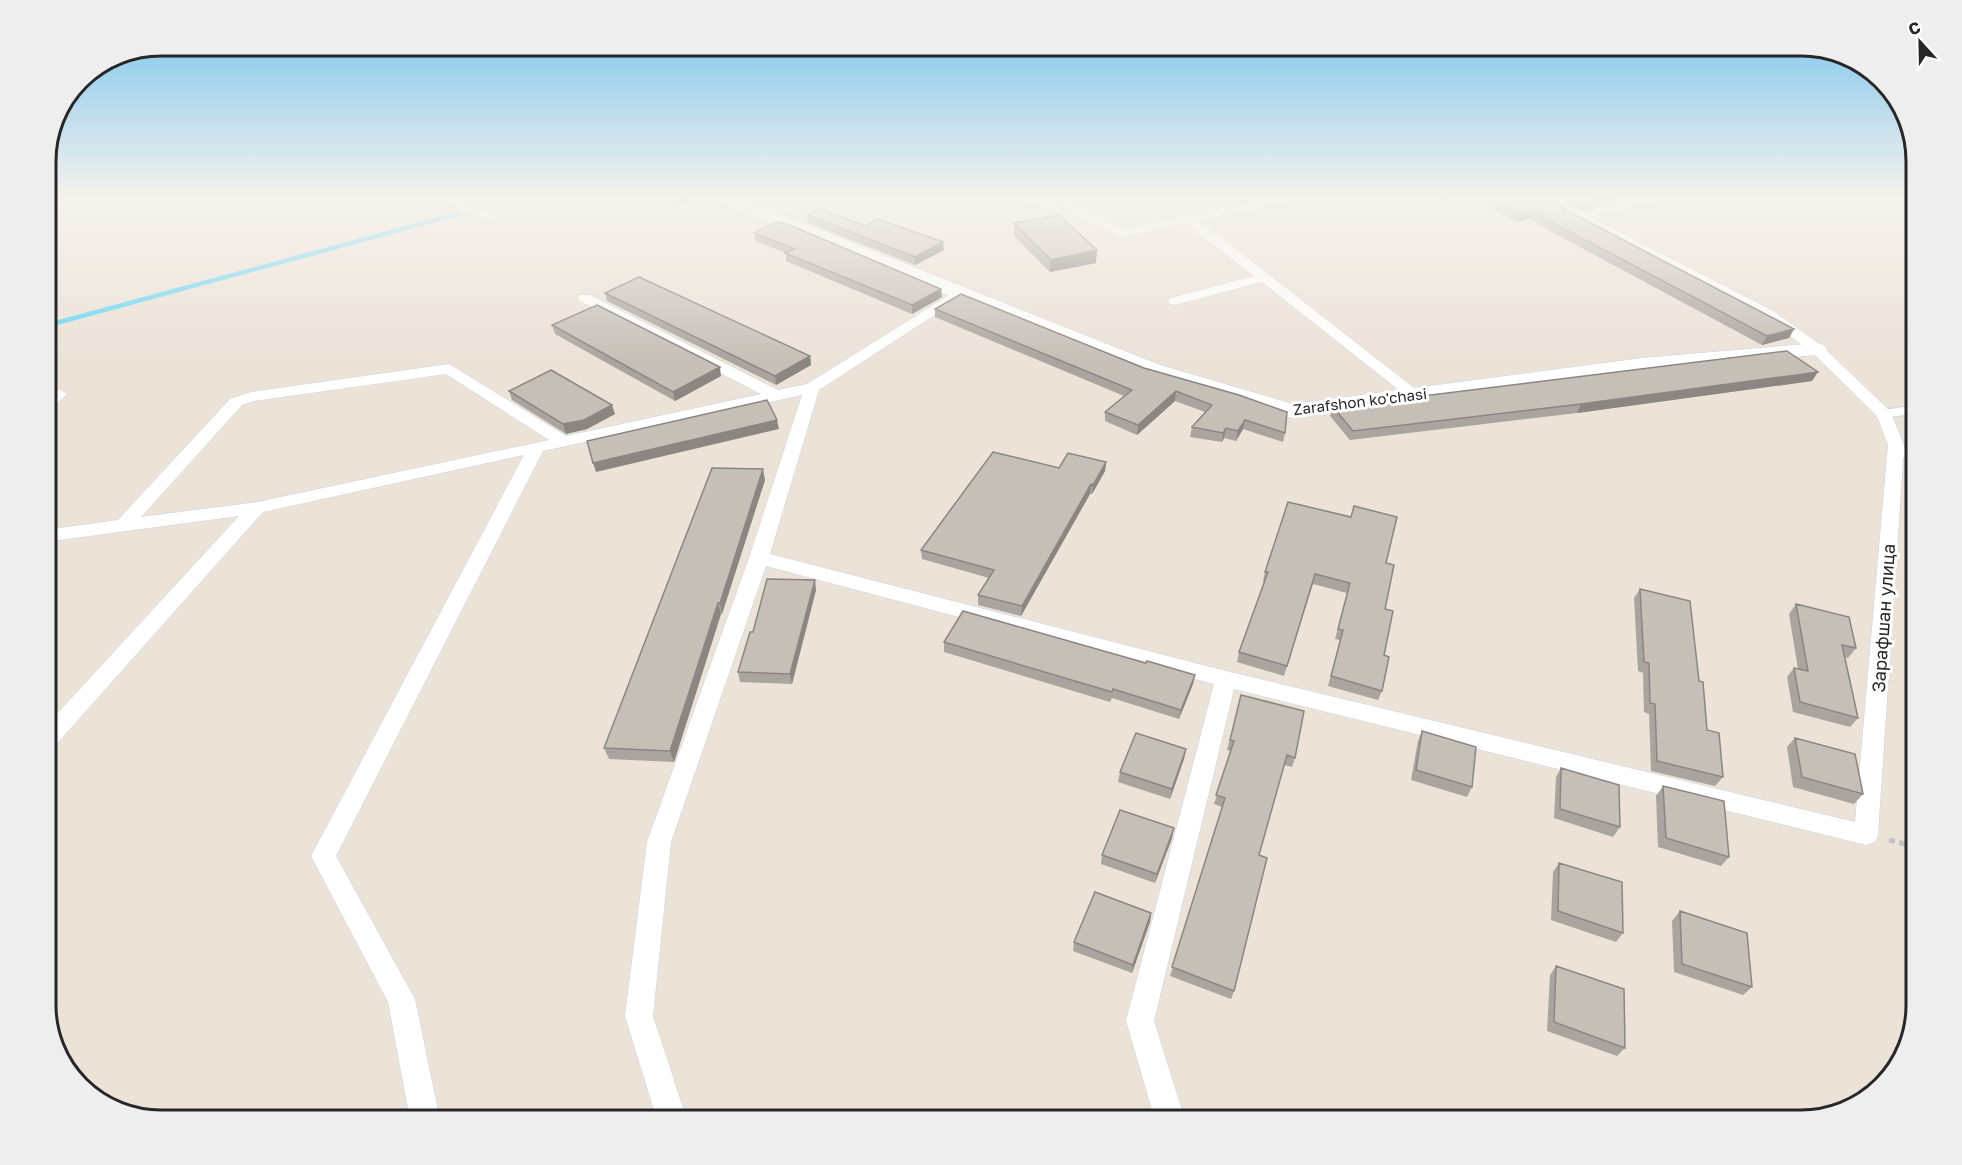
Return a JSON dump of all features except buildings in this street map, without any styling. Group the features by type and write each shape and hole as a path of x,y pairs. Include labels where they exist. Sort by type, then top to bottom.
{"street":[{"name":"Zarafshon ko'chasi","path":"859,252 1152,370 1292,411 1642,364 1816,349"},
{"path":"1232,252 1415,395"},
{"name":"Зарафшан улица","path":"1647,252 1768,314 1816,349 1884,414 1896,446 1866,835"},
{"path":"1175,301 1246,284 1263,277"},
{"path":"56,534 257,508 812,388 959,293"},
{"path":"585,298 777,396"},
{"path":"124,525 237,402 251,397 449,369 566,443"},
{"path":"669,1110 639,1016 659,842 759,558 812,388"},
{"path":"423,1110 401,999 323,856 536,449"},
{"path":"56,730 257,508"},
{"path":"759,558 1226,679 1866,835"},
{"path":"1167,1110 1140,1021 1226,679"}],"lane":[{"path":"1884,414 1906,411"},
{"path":"1896,446 1906,455"}],"path":[{"path":"1866,835 1906,844"}],"waterway":[{"path":"56,323 317,252"}]}
